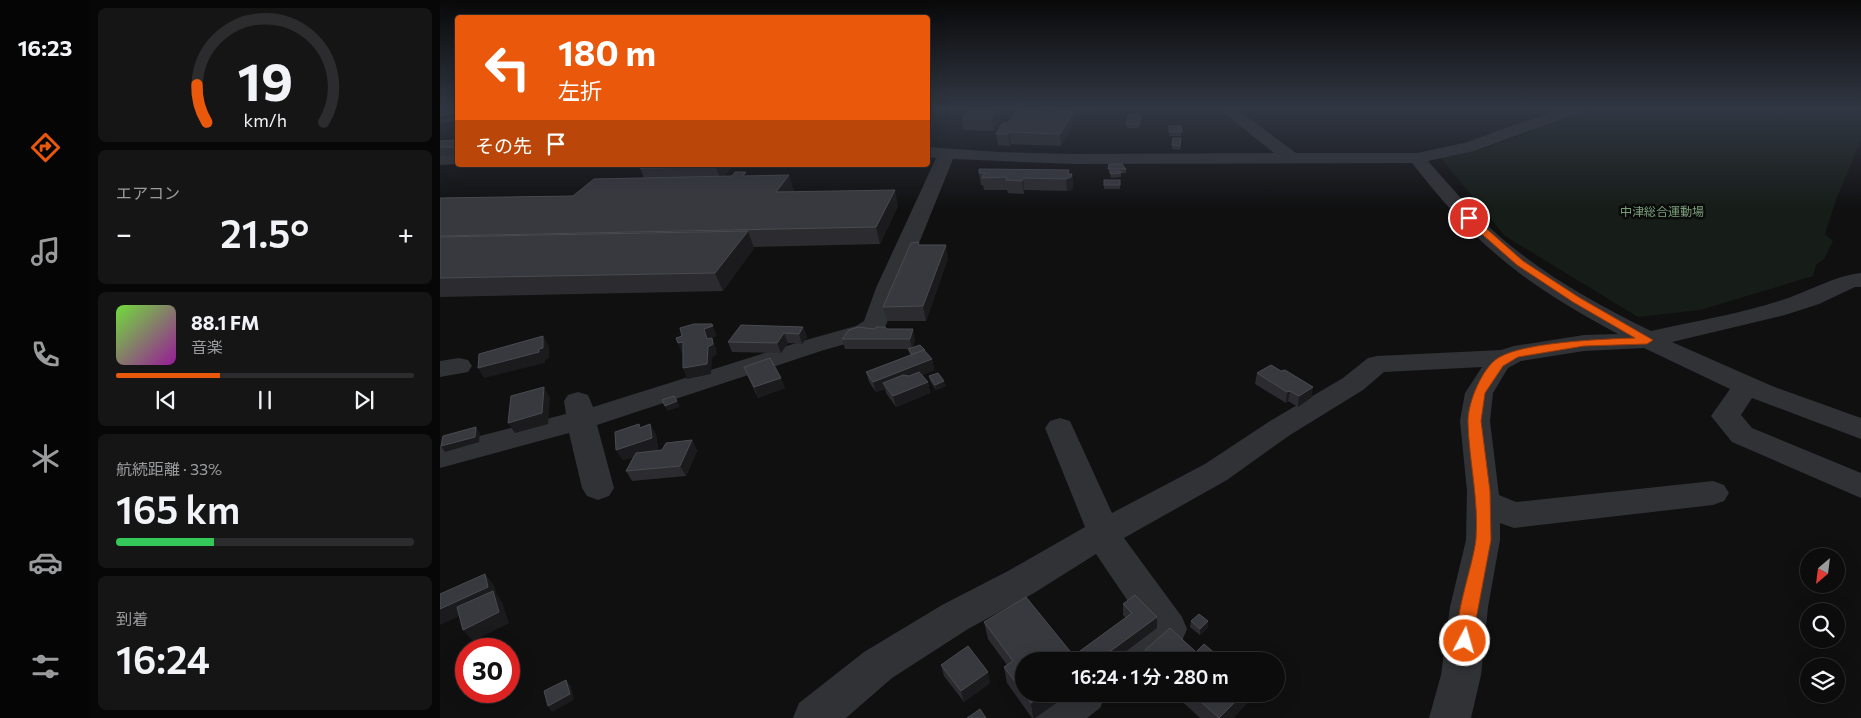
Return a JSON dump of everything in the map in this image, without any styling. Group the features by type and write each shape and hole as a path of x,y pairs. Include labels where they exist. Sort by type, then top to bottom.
{"street":[{"path":"1269,142 1290,157"},
{"path":"930,152 998,157 1073,159 1417,158 1468,147 1484,142"},
{"path":"440,457 579,411 611,412 815,345 865,331 875,325 888,288 947,153"},
{"path":"1417,158 1460,209 1478,227 1520,263 1577,300 1647,340 1747,386 1816,414 1861,429"},
{"path":"440,160 455,159"},
{"path":"1450,718 1461,675 1469,607 1483,540 1483,502 1474,421 1479,393 1498,363 1514,354 1584,343 1647,340 1776,310 1812,299 1850,281 1861,280"},
{"path":"814,718 886,660 955,616 1021,582 1104,533 1216,472 1280,428 1353,384 1377,364 1508,358"},
{"path":"1747,386 1725,416 1742,435 1861,486"},
{"path":"579,411 598,488"},
{"path":"1060,428 1112,551 1168,629 1139,652"},
{"path":"1483,502 1514,516 1713,494"},
{"path":"1054,718 1075,702"}],"green space":[{"name":"中津総合運動場","path":"1504,142 1860,142 1836,200 1825,234 1833,241 1824,259 1816,265 1813,276 1700,310 1638,317 1505,236 1440,157 1483,149"}],"building":[{"path":"440,142 455,142 455,147 440,147"},
{"path":"1172,142 1181,142 1180,146 1172,145"},
{"path":"1109,164 1122,164 1126,169 1108,169"},
{"path":"641,167 716,167 640,168"},
{"path":"979,169 1069,170 1068,174 1072,174 1071,177 1066,179 1023,178 1022,181 1006,180 1007,177 982,178 985,173 979,173"},
{"path":"1110,171 1120,171 1121,173 1111,174"},
{"path":"735,172 746,172 743,176 789,175 776,192 895,190 876,227 440,236 440,198 573,196 594,179 732,176"},
{"path":"1104,180 1120,180 1120,185 1104,185"},
{"path":"748,231 715,273 440,278 440,237"},
{"path":"918,242 919,245 946,245 923,306 883,307 911,243"},
{"path":"694,324 712,324 713,326 704,329 707,339 712,338 713,344 708,347 707,364 683,368 683,342 678,343 676,338 682,336 680,328"},
{"path":"741,325 803,327 799,334 784,333 777,343 728,342"},
{"path":"858,327 913,329 910,339 842,339 849,330"},
{"path":"543,336 543,348 539,349 539,352 478,368 479,354"},
{"path":"920,345 925,350 912,354 908,349"},
{"path":"924,350 932,359 873,382 866,372"},
{"path":"770,358 781,378 754,387 744,367"},
{"path":"1271,365 1281,371 1285,370 1313,387 1299,396 1290,391 1287,392 1257,373"},
{"path":"919,372 928,382 893,396 883,383 903,375 909,376"},
{"path":"938,373 944,381 935,385 929,376"},
{"path":"544,387 542,413 508,423 511,396"},
{"path":"674,396 677,401 665,406 662,400"},
{"path":"639,424 640,428 650,424 652,438 616,450 615,432"},
{"path":"476,427 475,437 441,446 443,436"},
{"path":"692,440 680,466 626,471 636,453 662,450 666,443"},
{"path":"485,574 488,587 440,609 440,594"},
{"path":"493,591 499,612 463,630 457,607"},
{"path":"1135,595 1157,617 1109,652 1081,652 1132,613 1123,604"},
{"path":"1026,597 1071,652 1015,652 1015,682 1004,667 1013,661 984,622"},
{"path":"1199,614 1208,621 1200,629 1191,621"},
{"path":"1170,628 1196,652 1147,652 1145,650"},
{"path":"1204,644 1213,652 1196,652"},
{"path":"968,646 988,672 961,691 941,665"},
{"path":"566,680 570,694 548,706 544,691"},
{"path":"1201,702 1235,702 1219,718"},
{"path":"980,709 986,718 967,718"}],"route":[{"path":"1465,641 1469,607 1483,540 1483,491 1474,421 1479,393 1498,363 1514,354 1584,343 1647,340 1577,300 1520,263 1469,218"}]}
